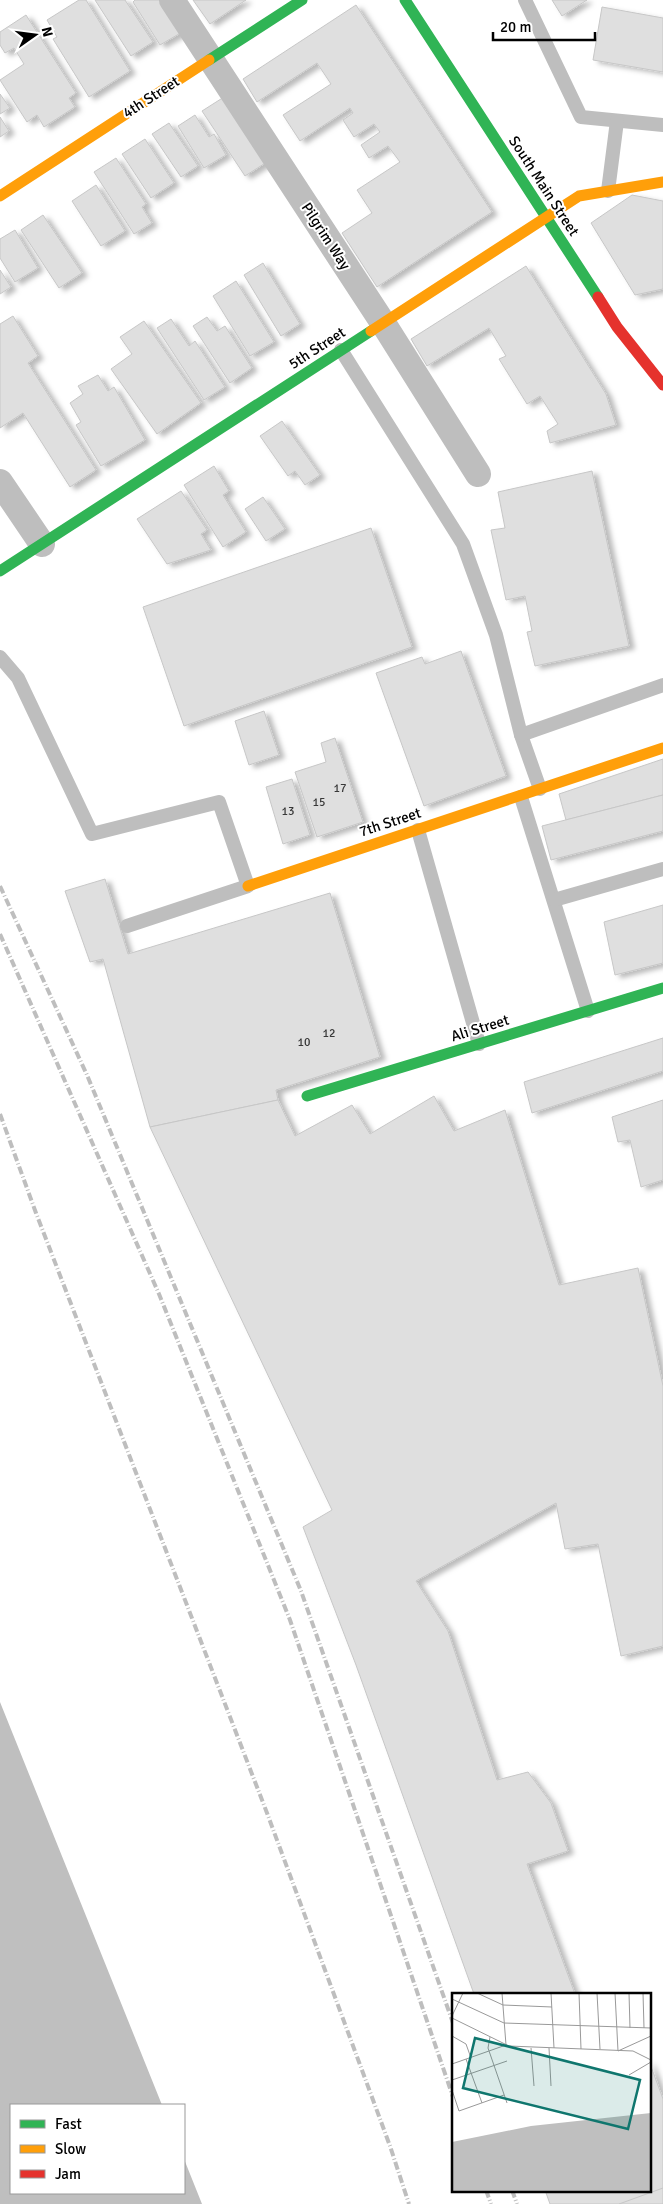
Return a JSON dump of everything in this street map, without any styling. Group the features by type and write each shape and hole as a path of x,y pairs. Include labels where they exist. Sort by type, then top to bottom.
{"street":[{"name":"Pilgrim Way","path":"172,0 478,474"},
{"name":"4th Street","path":"0,196 302,0"},
{"name":"South Main Street","path":"411,2 617,327 663,385"},
{"name":"5th Street","path":"0,571 545,216 579,196 663,182"},
{"path":"0,482 42,544"},
{"name":"7th Street","path":"248,886 521,797 663,748"},
{"name":"Ali Street","path":"307,1096 663,988"}],"lane":[{"path":"526,0 580,118 663,125"},
{"path":"608,191 617,121"},
{"path":"341,350 463,544 496,635 521,735 540,789"},
{"path":"0,657 18,678 92,834 219,802 248,886"},
{"path":"521,735 663,685"},
{"path":"521,797 588,1011"},
{"path":"418,830 479,1044"},
{"path":"554,900 663,870"},
{"name":"7th Street","path":"127,926 248,886"}],"shaded area":[{"path":"0,1702 162,2104 10,2104 10,2194 185,2194 185,2162 202,2204 0,2204"}],"building":[{"path":"79,0 86,0 130,71 89,97 53,39 57,37 47,20"},
{"path":"95,0 125,0 153,42 131,56"},
{"path":"135,0 164,0 184,31 160,45 133,2"},
{"path":"193,0 246,0 210,24"},
{"path":"552,0 587,0 562,16"},
{"path":"356,5 492,212 377,287 342,233 372,213 357,190 400,162 388,146 369,158 361,145 380,132 374,124 354,137 343,120 353,113 350,108 300,141 283,115 331,84 317,63 257,102 243,79"},
{"path":"602,7 663,18 663,72 593,60"},
{"path":"26,15 76,93 69,98 75,107 44,127 37,115 27,122 0,80 24,64 14,48 5,53 0,45 0,32"},
{"path":"0,94 10,108 0,114"},
{"path":"224,97 267,162 245,176 202,111"},
{"path":"195,115 209,137 214,134 226,155 204,168 178,126"},
{"path":"0,117 9,131 0,137"},
{"path":"169,123 198,166 181,177 152,134"},
{"path":"145,139 174,183 151,198 122,154"},
{"path":"116,158 146,204 142,207 152,223 134,234 94,172"},
{"path":"96,185 125,231 101,246 72,201"},
{"path":"632,195 663,201 663,289 635,295 591,223"},
{"path":"43,215 82,273 59,288 21,230"},
{"path":"15,230 38,268 15,282 0,258 0,239"},
{"path":"263,263 300,324 281,336 244,275"},
{"path":"526,266 606,394 616,425 550,443 547,431 558,424 540,396 527,404 499,359 506,356 489,328 427,366 411,339"},
{"path":"0,270 11,287 0,294"},
{"path":"236,281 274,342 250,356 213,296"},
{"path":"13,316 38,356 28,363 96,470 70,487 23,413 0,428 0,324"},
{"path":"207,317 217,331 225,326 252,368 230,383 193,326"},
{"path":"171,319 189,346 195,341 225,387 204,400 157,328"},
{"path":"144,321 201,403 157,434 111,369 132,354 120,337"},
{"path":"98,375 108,391 114,387 145,440 101,466 76,425 81,422 70,403 83,394 78,386"},
{"path":"282,421 320,475 305,485 295,471 288,476 260,436"},
{"path":"214,466 229,491 223,495 246,532 223,547 184,485"},
{"path":"592,471 629,646 535,666 527,632 532,631 525,596 506,600 491,530 505,528 498,492"},
{"path":"181,491 207,530 201,534 211,550 167,564 137,519"},
{"path":"263,497 285,529 266,541 245,509"},
{"path":"371,528 412,647 184,726 143,607"},
{"path":"461,651 506,776 424,806 376,673 422,657 425,664"},
{"path":"264,711 279,755 249,765 235,721"},
{"path":"335,738 363,822 317,837 295,772 326,762 321,743"},
{"path":"663,759 663,795 566,820 559,794"},
{"path":"292,779 310,835 283,844 266,787"},
{"path":"663,795 663,831 551,860 542,826"},
{"path":"105,879 128,954 330,893 380,1057 276,1090 278,1100 150,1127 103,959 90,962 65,891"},
{"path":"663,905 663,963 615,975 604,922"},
{"path":"663,1038 663,1071 532,1113 524,1082"},
{"path":"434,1096 454,1131 505,1110 559,1285 638,1268 663,1386 663,1646 621,1656 598,1544 565,1549 556,1503 416,1581 448,1631 497,1780 528,1772 551,1803 568,1851 527,1864 575,1993 474,1993 356,1665 303,1527 332,1510 150,1127 278,1100 295,1136 352,1105 370,1134"},
{"path":"663,1100 663,1180 641,1187 630,1140 618,1142 612,1117"},
{"path":"650,2064 663,2099 663,2204 550,2204 546,2192 650,2192"},
{"path":"663,2188 663,2204 619,2204"}],"railway":[{"path":"0,886 87,1075 301,1591 452,2020"},
{"path":"0,934 159,1294 290,1620 452,2094"},
{"path":"0,1114 36,1213 267,1813 390,2146 409,2204"},
{"path":"487,2192 491,2204"},
{"path":"513,2192 517,2204"}],"traffic: fast":[{"path":"209,60 302,0"},
{"path":"405,0 598,297"},
{"path":"0,571 371,331"},
{"path":"307,1096 663,988"}],"traffic: slow":[{"path":"0,196 209,60"},
{"path":"371,331 579,196 663,182"},
{"path":"248,886 663,748"}],"traffic: jam":[{"path":"598,297 617,327 663,385"}]}
